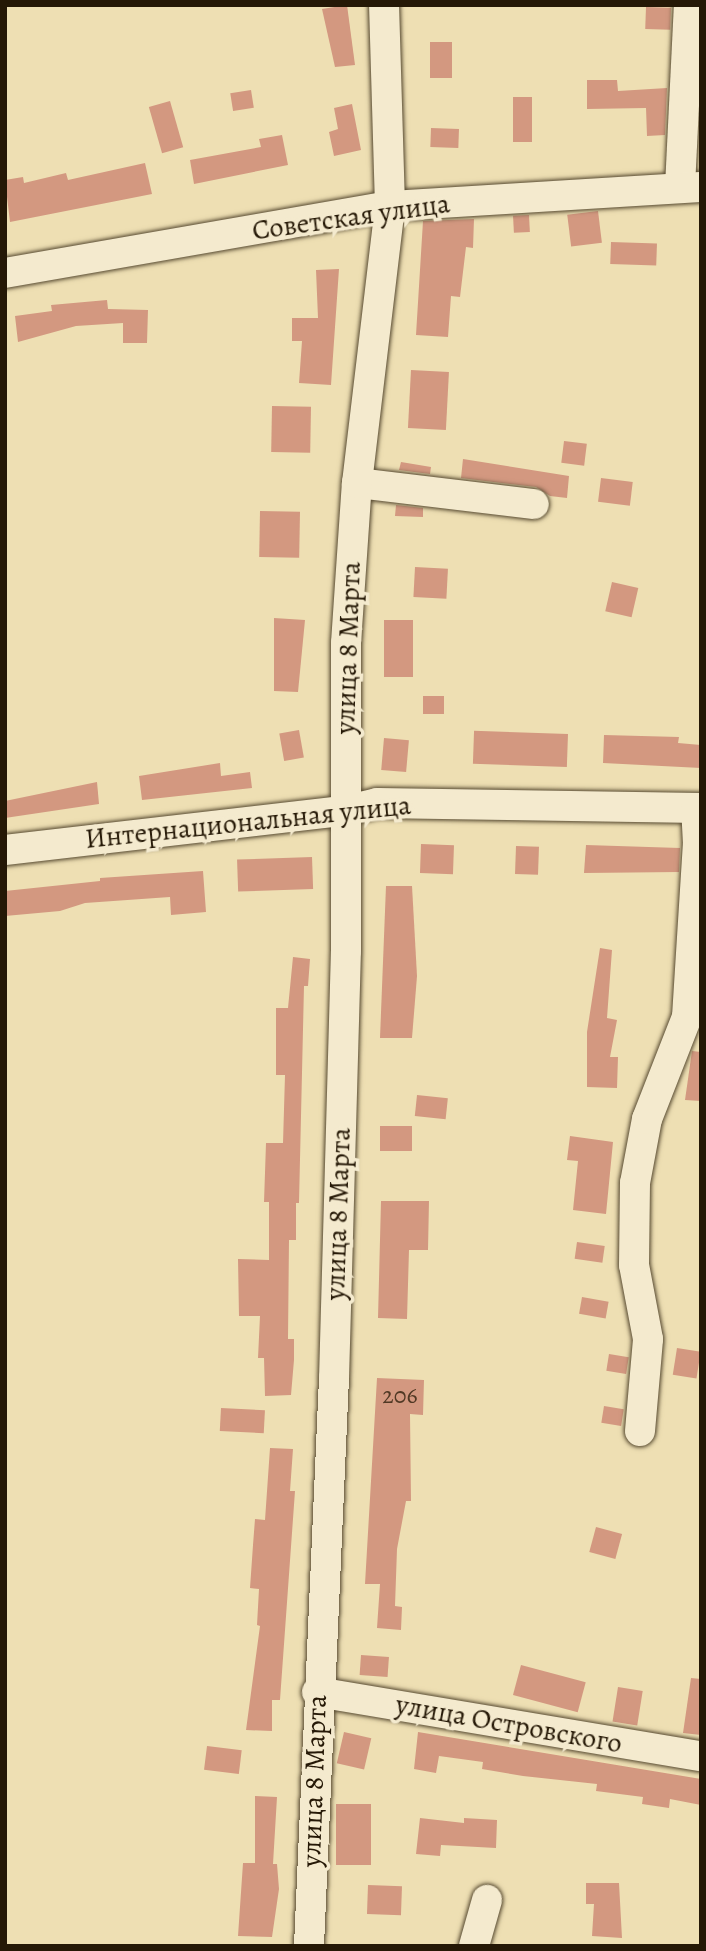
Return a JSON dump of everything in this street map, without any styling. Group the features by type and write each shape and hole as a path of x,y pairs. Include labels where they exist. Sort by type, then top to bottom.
{"street":[{"name":"улица 8 Марта","path":"309,1946 317,1692 334,1379 346,951 343,811 346,643 356,483 390,206 384,5"},
{"path":"689,5 690,187"},
{"name":"Советская улица","path":"5,273 390,206 690,187"},
{"path":"356,483 534,504"},
{"name":"Интернациональная улица","path":"5,850 343,811 377,803 698,808"},
{"path":"640,1431 648,1339 634,1265 635,1183 647,1119 687,1017 698,808"},
{"name":"улица Островского","path":"317,1692 701,1756"},
{"path":"474,1946 487,1900"}],"building":[{"path":"347,5 355,65 335,67 322,9"},
{"path":"646,7 671,8 670,30 645,29"},
{"path":"430,42 452,42 452,78 430,78"},
{"path":"587,80 617,80 618,91 667,88 665,135 647,136 646,108 587,109"},
{"path":"251,90 254,108 233,111 230,93"},
{"path":"513,97 532,97 532,142 513,142"},
{"path":"170,101 183,147 162,153 149,107"},
{"path":"352,104 361,150 334,156 329,132 338,129 334,108"},
{"path":"431,128 459,129 458,148 430,147"},
{"path":"282,135 288,165 194,184 190,160 261,147 259,139"},
{"path":"145,163 152,194 10,222 5,180 23,177 24,183 66,173 68,180"},
{"path":"598,211 602,243 571,247 567,215"},
{"path":"529,215 530,232 514,233 513,216"},
{"path":"474,219 473,248 466,247 460,297 451,296 448,337 416,335 423,221"},
{"path":"611,242 657,244 656,266 610,264"},
{"path":"339,269 331,385 299,383 302,341 292,341 292,318 318,318 316,270"},
{"path":"107,300 108,309 148,310 147,343 123,343 123,323 76,326 18,342 15,316 52,311 51,305"},
{"path":"411,370 449,372 446,430 408,428"},
{"path":"272,406 311,407 310,453 271,452"},
{"path":"564,441 587,444 584,466 561,463"},
{"path":"463,459 569,476 567,498 550,496 536,487 461,478"},
{"path":"401,462 431,467 430,474 399,470"},
{"path":"601,478 633,482 630,506 598,502"},
{"path":"396,505 423,508 423,517 395,516"},
{"path":"260,511 300,512 299,558 259,557"},
{"path":"415,567 448,569 446,599 413,597"},
{"path":"612,582 638,588 632,617 605,611"},
{"path":"274,618 305,620 298,692 274,691"},
{"path":"384,620 413,620 413,677 384,677"},
{"path":"423,696 444,696 444,714 423,714"},
{"path":"299,730 304,758 284,761 279,733"},
{"path":"474,731 568,734 567,767 473,764"},
{"path":"604,735 679,737 678,743 701,745 701,768 603,763"},
{"path":"384,738 409,740 406,772 381,770"},
{"path":"220,763 221,776 250,772 252,788 142,800 139,776"},
{"path":"97,782 99,804 5,818 5,801"},
{"path":"421,844 454,845 453,874 420,873"},
{"path":"586,845 680,848 679,872 584,873"},
{"path":"516,846 539,847 538,875 515,874"},
{"path":"312,857 313,889 238,892 237,860"},
{"path":"203,871 206,912 171,915 170,897 85,903 60,911 5,916 5,891 100,881 100,878"},
{"path":"386,886 412,886 417,976 412,1038 380,1038"},
{"path":"600,948 612,950 607,1018 617,1020 610,1057 618,1057 617,1088 587,1087 587,1032"},
{"path":"293,957 310,959 308,986 304,986 299,1203 296,1203 296,1240 289,1240 288,1339 294,1339 294,1360 291,1395 265,1396 264,1358 258,1358 260,1316 239,1316 238,1259 269,1260 269,1202 264,1202 266,1143 283,1143 285,1075 276,1075 276,1008 288,1008"},
{"path":"692,1051 701,1052 701,1101 685,1100"},
{"path":"417,1095 448,1098 446,1119 415,1116"},
{"path":"380,1126 412,1126 412,1151 380,1151"},
{"path":"570,1136 613,1142 606,1214 573,1210 578,1161 567,1160"},
{"path":"381,1201 429,1201 428,1250 409,1250 407,1319 378,1318"},
{"path":"577,1242 605,1246 602,1263 575,1259"},
{"path":"582,1297 609,1302 606,1318 579,1314"},
{"path":"677,1348 701,1352 696,1378 673,1375"},
{"path":"609,1354 629,1357 626,1374 606,1371"},
{"path":"377,1378 424,1380 423,1415 410,1414 411,1501 406,1501 397,1549 395,1606 402,1607 401,1630 377,1628 380,1584 365,1584"},
{"path":"604,1406 624,1409 621,1426 601,1423"},
{"path":"221,1408 265,1410 264,1433 220,1431"},
{"path":"270,1448 293,1449 290,1491 295,1491 280,1700 272,1700 272,1731 246,1730 260,1626 257,1625 259,1589 250,1588 255,1519 265,1520"},
{"path":"596,1527 622,1534 615,1559 589,1552"},
{"path":"361,1655 389,1657 388,1677 360,1675"},
{"path":"521,1665 586,1682 578,1712 513,1695"},
{"path":"691,1678 701,1679 701,1735 683,1733"},
{"path":"618,1687 643,1691 637,1725 613,1722"},
{"path":"344,1732 371,1738 364,1769 337,1763"},
{"path":"418,1732 701,1779 701,1805 670,1799 669,1808 642,1804 643,1797 596,1791 597,1784 482,1769 483,1762 439,1756 436,1773 414,1769"},
{"path":"207,1746 242,1750 239,1774 204,1770"},
{"path":"255,1796 277,1797 273,1864 277,1864 279,1889 272,1937 238,1936 243,1863 255,1863"},
{"path":"336,1804 371,1804 371,1865 336,1865"},
{"path":"420,1818 464,1823 464,1818 497,1820 496,1848 441,1845 440,1856 416,1854"},
{"path":"586,1883 619,1883 622,1938 592,1936 594,1904 586,1904"},
{"path":"368,1885 402,1886 401,1915 367,1914"}]}
